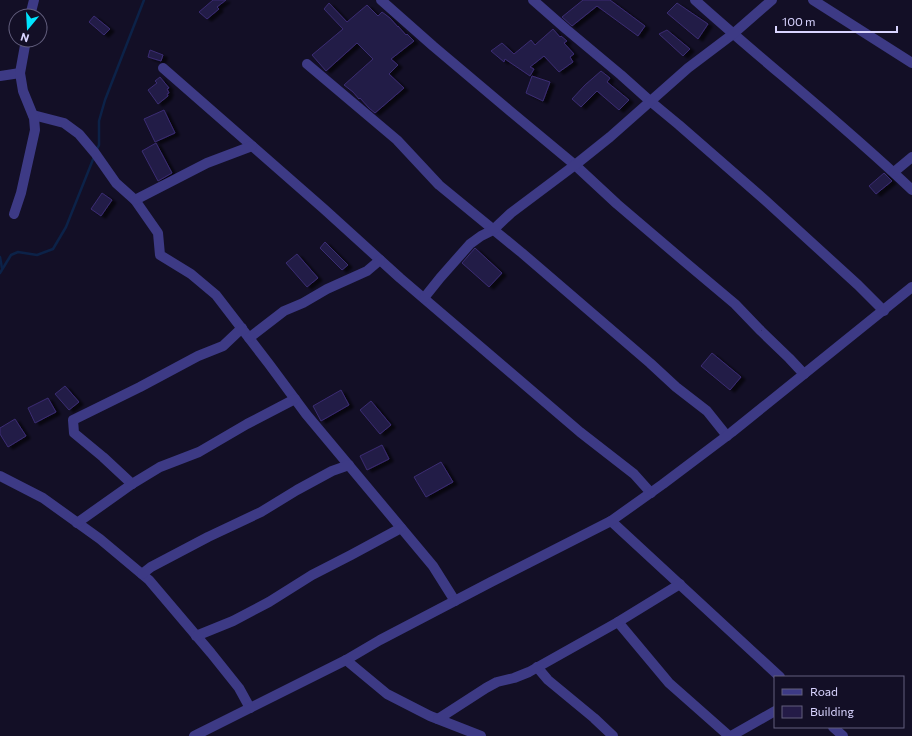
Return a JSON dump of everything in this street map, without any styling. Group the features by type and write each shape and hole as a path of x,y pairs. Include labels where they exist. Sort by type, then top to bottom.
{"street":[{"path":"382,0 433,46 576,165 618,204 735,304 804,374"},
{"path":"533,0 766,201 858,284 884,311"},
{"path":"695,0 894,172 912,190"},
{"path":"424,298 470,244 493,230 511,213 576,165 688,68 733,34 772,0"},
{"path":"813,0 912,62"},
{"path":"14,214 21,193 35,130 34,118 23,91 20,73 25,48"},
{"path":"307,64 397,140 439,185 522,253 676,387 707,411 727,436"},
{"path":"164,68 380,260 580,432 634,474 651,493"},
{"path":"0,76 20,73"},
{"path":"33,115 64,122 79,134 95,153 116,183 135,200 158,233 160,255 191,274 216,295 306,414 433,566 455,601"},
{"path":"135,200 207,163 252,146"},
{"path":"894,172 912,157"},
{"path":"249,338 284,311 367,271 380,260"},
{"path":"194,736 346,660 380,640 611,521 727,436 912,288"},
{"path":"132,484 74,433 73,420 198,356 223,346 242,328"},
{"path":"77,523 132,484 160,467 199,452 247,424 295,399"},
{"path":"142,574 151,567 208,537 261,512 332,471 349,465"},
{"path":"0,476 43,498 100,539 142,574 211,653 239,688 250,708"},
{"path":"611,521 779,676"},
{"path":"196,636 240,617 312,575 401,528"},
{"path":"438,719 486,688 497,682 514,678 537,667 618,622 680,584"},
{"path":"618,622 669,683 730,736 774,711"},
{"path":"346,660 387,694 438,719 481,736"},
{"path":"537,667 548,680 594,718 613,736"},
{"path":"835,728 843,736"}],"building":[{"path":"213,0 226,0 217,7 219,9 207,19 199,12"},
{"path":"583,0 610,0 645,26 638,36 597,6 572,26 562,17"},
{"path":"329,3 347,22 367,5 378,16 382,12 390,18 406,35 407,34 414,41 391,59 398,65 389,74 404,88 375,113 344,85 373,59 357,43 326,71 312,55 343,29 324,9"},
{"path":"677,3 708,24 698,39 667,13"},
{"path":"94,16 110,29 104,35 89,22"},
{"path":"553,29 560,37 561,36 567,41 564,43 574,54 570,57 573,62 559,72 544,56 530,67 534,69 530,76 505,59 504,62 491,51 502,43 514,54 531,40 535,45"},
{"path":"667,30 690,49 683,56 659,34"},
{"path":"150,50 163,55 161,61 148,57"},
{"path":"601,71 610,78 607,82 629,100 619,110 597,91 581,107 572,99"},
{"path":"532,76 550,82 543,101 526,93"},
{"path":"160,77 169,88 167,89 169,93 167,94 168,96 158,104 148,90 157,83 155,81"},
{"path":"164,110 175,133 155,142 144,119"},
{"path":"156,143 172,173 158,181 142,151"},
{"path":"884,173 892,181 876,194 869,186"},
{"path":"102,193 112,200 101,216 91,209"},
{"path":"325,242 348,265 342,270 320,248"},
{"path":"475,248 502,273 489,287 462,263"},
{"path":"297,254 318,278 307,287 286,263"},
{"path":"712,353 741,377 730,390 701,366"},
{"path":"65,386 79,402 69,410 55,394"},
{"path":"341,390 349,405 321,421 313,406"},
{"path":"48,398 56,412 35,423 28,408"},
{"path":"371,401 391,425 380,434 360,410"},
{"path":"15,419 26,436 8,447 0,434 0,428"},
{"path":"382,445 389,459 367,470 360,456"},
{"path":"441,462 453,482 426,497 414,477"}],"waterway":[{"path":"96,151 99,145 99,121 105,100 144,0"},
{"path":"0,273 11,255 18,252 37,255 53,249 66,227 94,157"},
{"path":"0,257 2,268"}]}
